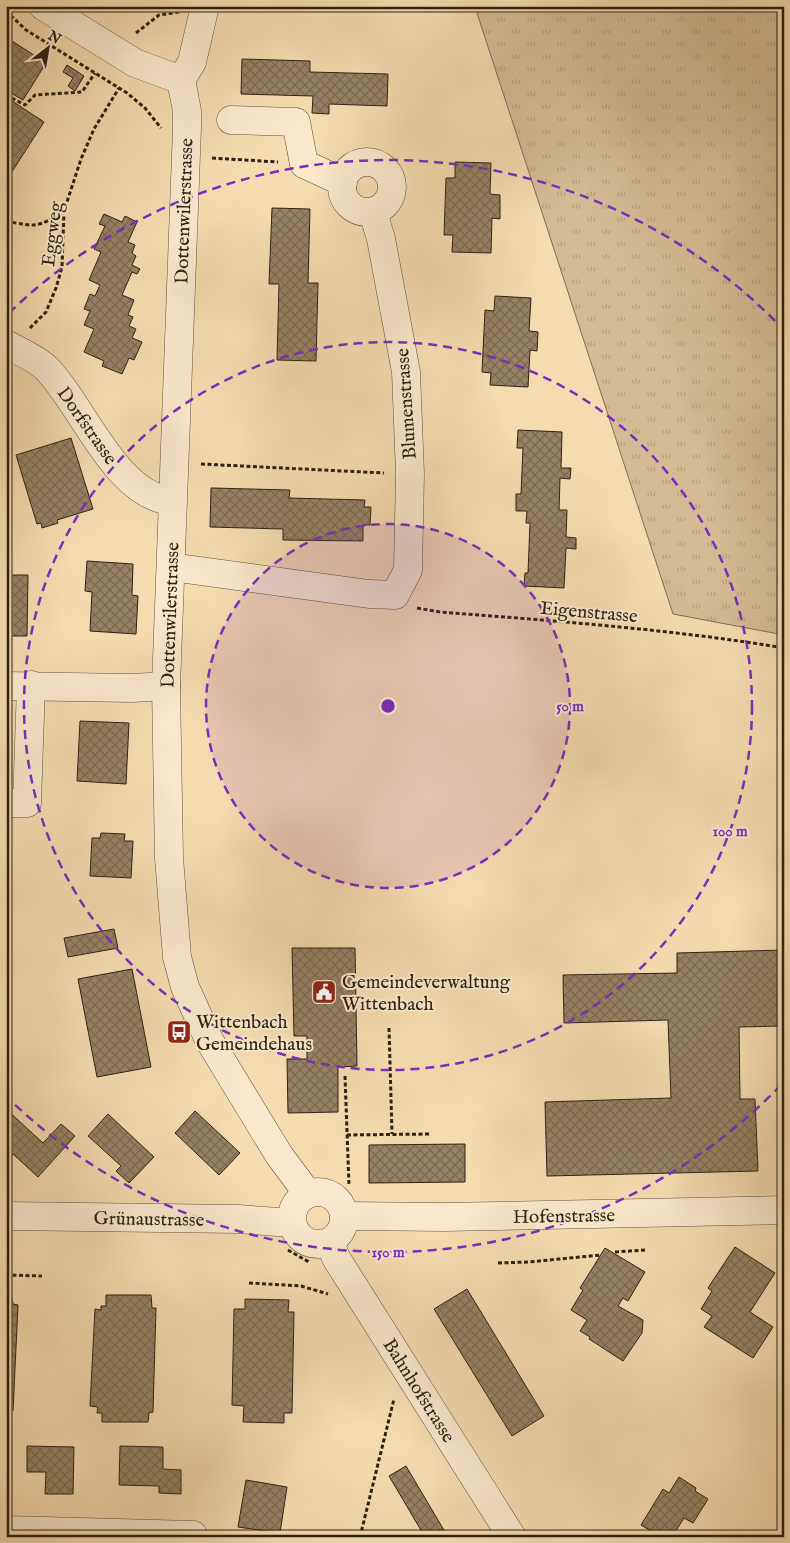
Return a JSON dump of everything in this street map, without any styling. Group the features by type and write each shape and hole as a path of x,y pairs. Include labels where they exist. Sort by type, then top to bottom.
{"street":[{"path":"43,6 134,63 181,80 192,62 194,8"},
{"name":"Dottenwilerstrasse","path":"181,80 187,120 166,686 169,858 177,957 183,980 209,1040 279,1155 308,1194"},
{"path":"231,120 296,122 304,164 343,182"},
{"path":"359,164 375,164 388,173 392,188 387,203 373,212 365,212 350,205 344,198 343,182 352,168 359,164"},
{"name":"Blumenstrasse","path":"373,212 381,239 406,372 410,474 408,570 395,595"},
{"name":"Dorfstrasse","path":"14,339 45,366 77,407 104,451 124,475 159,500 172,501"},
{"path":"171,567 368,594 395,595"},
{"path":"6,802 26,803 19,686 132,688 166,686"},
{"path":"324,1192 332,1196 338,1201 344,1216 342,1231 330,1242 315,1244 306,1241 295,1231 292,1223 295,1206 308,1194 324,1192"},
{"name":"Hofenstrasse","path":"344,1216 402,1218 784,1210"},
{"name":"Grünaustrasse","path":"6,1216 229,1219 292,1223"},
{"name":"Bahnhofstrasse","path":"330,1242 336,1258 512,1537"},
{"path":"6,1530 193,1535"}],"path":[{"path":"133,35 159,15 194,8"},
{"path":"6,11 26,30 119,88 144,108 161,128"},
{"path":"6,95 25,105 34,95 82,92 95,73"},
{"name":"Eggweg","path":"14,339 46,312 62,267 64,211 81,159 91,136 119,88"},
{"path":"203,158 304,164"},
{"path":"6,221 30,226 44,224 64,211"},
{"path":"200,464 410,474"},
{"name":"Eigenstrasse","path":"395,595 416,608 440,612 612,626 728,639 784,648"},
{"path":"389,1028 392,1134"},
{"path":"345,1076 349,1186"},
{"path":"348,1135 429,1134"},
{"path":"615,1252 645,1250"},
{"path":"498,1263 601,1255"},
{"path":"6,1275 42,1276"},
{"path":"249,1283 301,1286 330,1295"},
{"path":"360,1537 390,1415"}],"green space":[{"path":"541,6 784,6 784,540 781,540 777,583 784,585 784,635 673,614 476,10"}],"building":[{"path":"6,37 46,63 23,100 6,90"},
{"path":"242,59 310,61 310,72 388,74 387,106 329,104 329,114 312,113 313,96 241,94"},
{"path":"67,65 84,76 75,91 68,86 73,78 63,72"},
{"path":"6,97 44,122 6,181"},
{"path":"455,162 491,163 490,194 500,195 500,219 492,218 491,253 452,252 453,235 444,235 446,178 455,178"},
{"path":"272,208 310,209 308,283 318,283 316,361 277,360 279,284 269,284"},
{"path":"104,214 122,222 125,216 137,222 128,242 135,245 132,253 136,256 132,265 140,269 137,274 132,272 122,295 134,300 128,315 133,317 129,326 136,329 132,338 142,342 134,360 129,358 122,374 102,366 104,361 84,352 94,329 84,325 90,311 84,309 90,294 95,296 100,285 89,280 101,252 94,249 105,226 99,224"},
{"path":"495,296 531,298 529,331 538,332 537,351 530,350 528,387 490,385 491,373 482,372 485,310 494,311"},
{"path":"518,430 562,432 561,468 571,468 570,479 560,478 559,510 567,510 566,537 576,538 576,549 566,548 564,588 524,586 525,573 528,573 530,523 526,523 527,511 516,511 516,494 521,494 523,448 517,448"},
{"path":"71,438 93,509 57,520 58,523 42,528 41,523 37,524 16,455"},
{"path":"211,488 290,490 289,498 365,500 364,507 371,507 370,525 363,525 363,541 283,540 283,529 210,527"},
{"path":"87,561 133,564 132,595 138,596 136,634 90,631 92,592 85,591"},
{"path":"6,575 28,575 27,636 6,636"},
{"path":"80,721 129,723 126,784 77,781"},
{"path":"101,833 125,834 124,841 133,841 131,878 90,876 92,838 100,838"},
{"path":"114,929 118,948 68,957 64,938"},
{"name":"Gemeindeverwaltung Wittenbach","path":"292,948 355,948 357,1066 338,1067 338,1112 288,1113 287,1059 307,1059 307,1036 294,1036"},
{"path":"784,950 784,1026 739,1027 740,1099 755,1099 758,1171 547,1176 545,1102 671,1098 668,1020 564,1023 563,975 677,973 677,953"},
{"path":"132,969 151,1067 97,1077 78,979"},
{"path":"6,1109 43,1143 61,1124 75,1136 38,1177 13,1154 11,1157 6,1152"},
{"path":"195,1111 240,1153 219,1175 175,1133"},
{"path":"108,1114 154,1157 129,1183 116,1171 121,1166 88,1136"},
{"path":"465,1144 465,1182 369,1183 369,1145"},
{"path":"735,1247 775,1273 750,1312 773,1327 753,1358 704,1327 712,1316 701,1309 712,1291 708,1288"},
{"path":"605,1248 645,1272 628,1301 623,1298 618,1306 643,1320 642,1333 623,1361 580,1331 587,1320 571,1310 583,1290 580,1288"},
{"path":"467,1289 544,1416 512,1436 434,1309"},
{"path":"6,1292 11,1292 13,1304 18,1305 13,1411 10,1411 10,1421 6,1421"},
{"path":"106,1295 151,1295 152,1308 156,1308 153,1412 149,1413 148,1422 102,1422 102,1413 97,1413 98,1407 90,1406 95,1309 101,1310 101,1306 106,1306"},
{"path":"245,1299 289,1300 288,1312 294,1312 292,1413 284,1413 284,1423 243,1422 244,1406 232,1405 234,1309 245,1309"},
{"path":"27,1446 74,1447 73,1494 45,1494 46,1472 27,1472"},
{"path":"120,1446 163,1447 163,1469 181,1470 181,1494 159,1493 159,1486 119,1485"},
{"path":"406,1466 448,1537 425,1537 389,1476"},
{"path":"679,1477 696,1488 695,1491 708,1499 693,1523 684,1518 672,1537 661,1537 641,1525 663,1489 669,1493"},
{"path":"246,1480 287,1487 280,1533 238,1527"},
{"path":"626,1532 634,1537 622,1537"}],"place":[{"name":"Gemeindeverwaltung Wittenbach","path":"324,992"},
{"name":"Wittenbach Gemeindehaus","path":"179,1032"}]}
